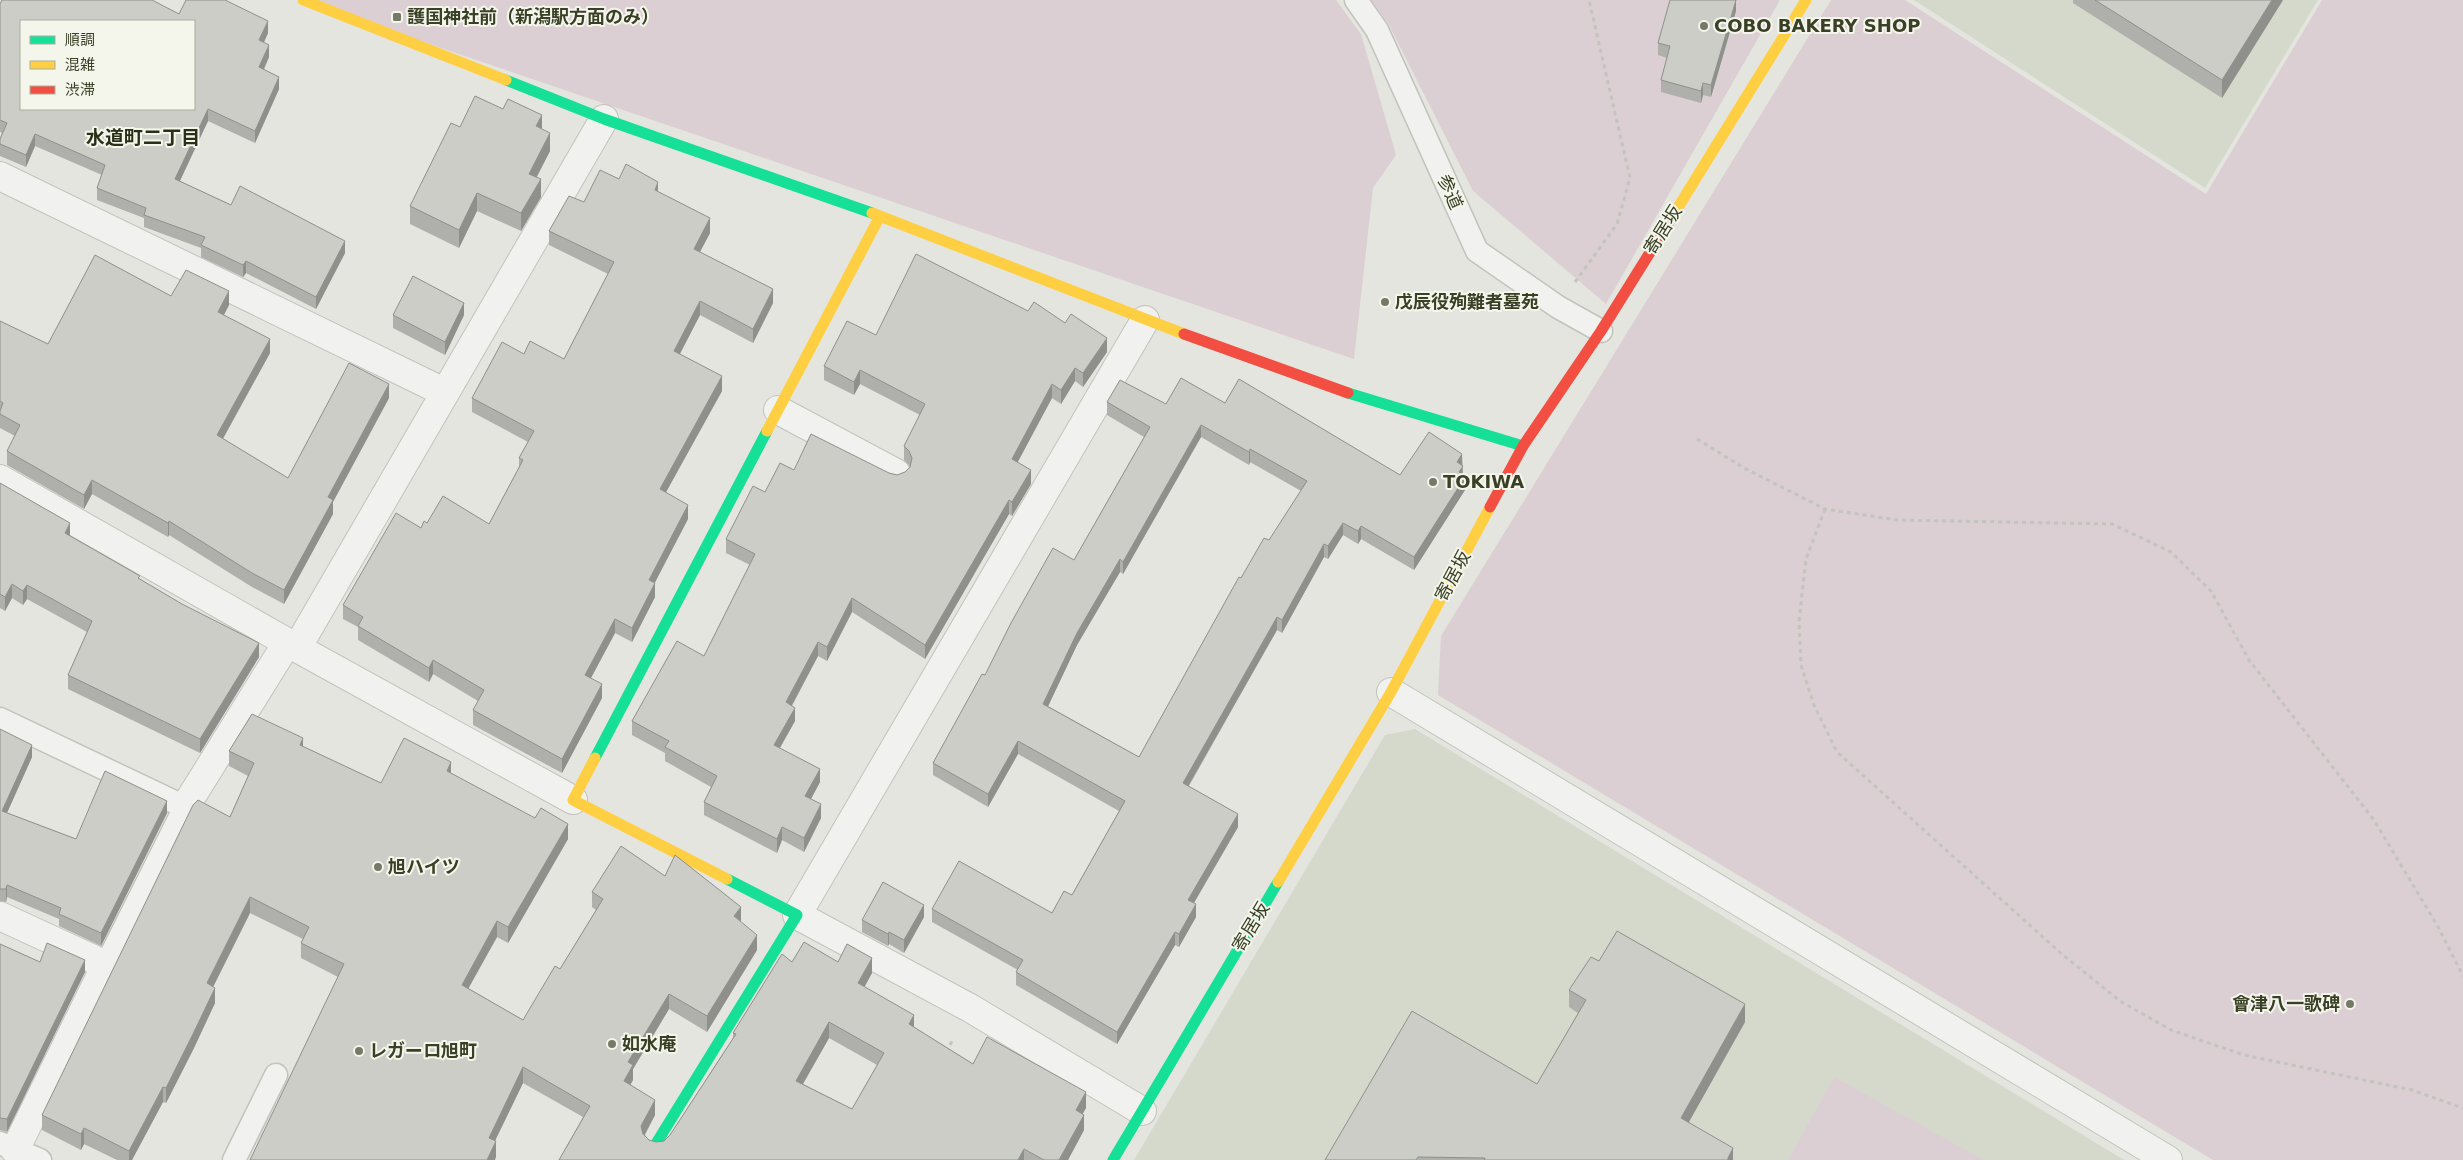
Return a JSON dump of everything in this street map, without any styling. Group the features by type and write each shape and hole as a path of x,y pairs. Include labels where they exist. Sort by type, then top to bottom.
{"street":[{"path":"303,0 604,119 880,216 1145,320 1359,397 1523,446"},
{"name":"寄居坂","path":"1113,1160 1391,692 1523,446 1601,331 1806,0"},
{"path":"185,806 292,646 604,119"},
{"path":"0,176 444,392"},
{"path":"573,800 880,216"},
{"path":"657,1142 797,915 1145,320"},
{"path":"778,410 896,473"},
{"path":"0,479 292,646 573,800 797,915 970,1008 1142,1111"},
{"path":"1391,692 2168,1160"},
{"path":"0,916 106,965 8,1146"}],"lane":[{"name":"参道","path":"1356,0 1377,30 1477,251 1558,307 1601,331"},
{"path":"0,719 185,806 106,965"},
{"path":"234,1160 276,1075"},
{"path":"8,1146 40,1160"}],"path":[{"path":"1558,307 1617,224 1630,178 1589,0"},
{"path":"1697,439 1744,468 1825,509 1897,520 2112,524 2171,552 2211,591 2249,660 2374,820 2437,925 2463,976"},
{"path":"1825,509 1806,559 1799,621 1801,665 1814,705 1836,752 2063,955 2128,1006 2171,1030 2244,1055 2412,1090 2463,1108"},
{"path":"942,1058 970,1008"}],"shaded area":[{"path":"313,0 1336,0 1361,34 1396,155 1373,188 1354,359 312,4"},
{"path":"1371,0 1780,0 1606,304 1473,191 1388,23"},
{"path":"1831,0 1905,0 2206,194 2322,0 2463,0 2463,1160 2213,1160 1438,695 1441,636"},
{"path":"1914,0 2318,0 2205,188"},
{"path":"1415,729 2124,1160 1134,1160 1385,735"},
{"path":"1834,1077 1984,1160 1788,1160"}],"building":[{"path":"2,0 152,0 179,14 186,0 225,0 268,21 259,40 269,45 259,67 279,77 255,131 208,109 175,179 231,205 240,186 345,241 316,297 246,261 243,265 201,245 205,237 144,215 146,208 97,188 105,165 35,134 26,155 0,144 0,139 7,123 0,120 0,4"},
{"path":"1670,0 1736,0 1711,85 1703,83 1701,91 1661,80 1670,46 1658,43"},
{"path":"2095,0 2272,0 2222,80"},
{"path":"475,96 503,109 508,99 542,115 536,126 550,133 529,174 541,179 521,213 477,193 459,230 410,206 451,123 460,127"},
{"path":"626,164 658,182 655,190 710,218 694,249 773,289 753,329 700,301 674,351 722,376 660,489 688,505 649,580 655,583 632,628 615,619 585,675 602,684 562,759 473,710 484,690 433,660 429,668 358,626 363,617 343,605 396,513 421,528 424,521 427,523 443,496 489,524 523,460 519,458 534,431 472,398 502,342 524,354 530,341 564,359 614,262 549,231 569,196 584,202 600,170 619,179"},
{"path":"916,254 1028,311 1034,302 1065,323 1071,314 1107,338 1083,373 1075,368 1061,390 1052,384 1012,459 1031,470 1012,502 1009,500 925,645 852,598 827,647 818,642 786,702 795,708 774,745 820,769 805,796 821,804 804,838 782,827 777,839 704,802 717,776 665,747 669,741 632,721 677,641 704,656 755,554 726,539 753,486 765,492 780,463 794,470 811,434 889,473 897,475 905,472 910,467 912,458 904,446 925,404 860,370 854,382 824,366 847,321 876,335"},
{"path":"95,255 171,296 186,270 229,291 218,312 270,339 217,435 288,478 349,363 389,384 328,497 333,500 284,590 252,573 169,521 168,523 92,480 84,495 7,451 20,425 0,414 3,403 0,401 0,321 48,344"},
{"path":"413,276 464,303 445,342 393,315"},
{"path":"1181,378 1225,403 1239,379 1400,475 1429,432 1462,454 1457,462 1463,466 1459,472 1465,477 1414,557 1361,526 1358,531 1343,523 1328,546 1324,544 1282,620 1277,617 1183,783 1238,814 1188,900 1196,904 1179,934 1175,932 1117,1032 1016,972 1023,960 932,909 959,861 1052,913 1064,891 1072,895 1125,801 1018,741 988,794 933,763 982,674 985,675 1011,623 1053,548 1074,560 1150,427 1107,402 1120,380 1166,404","holes":["1201,425 1249,452 1250,449 1307,481 1269,540 1264,538 1241,578 1239,577 1139,757 1043,704 1077,633 1120,559 1123,562"]},
{"path":"0,483 70,523 65,533 140,576 138,578 182,604 259,643 200,739 68,675 92,621 27,585 23,591 12,584 5,597 0,594"},
{"path":"252,714 303,738 300,745 381,783 404,738 451,762 447,771 535,818 541,808 568,824 508,927 497,921 462,985 523,1020 555,966 560,969 603,899 592,892 621,846 665,876 675,855 741,907 734,916 757,935 707,1016 669,994 628,1062 633,1065 624,1081 655,1100 641,1126 643,1134 649,1140 656,1142 664,1141 670,1135 736,1034 733,1033 782,954 792,962 804,942 838,962 847,944 872,958 858,983 914,1015 909,1024 973,1064 987,1037 1086,1092 1076,1110 1084,1115 1059,1160 1044,1160 1024,1149 1018,1160 559,1160 590,1106 523,1067 489,1138 496,1141 487,1160 250,1160 344,964 301,943 309,927 250,897 207,983 215,988 166,1088 163,1087 129,1151 84,1128 81,1134 42,1115 193,805 198,800 230,817 254,763 229,751","holes":["829,1022 884,1053 852,1109 796,1081"]},
{"path":"0,729 32,745 2,811 76,839 105,771 167,801 101,933 59,914 61,908 7,885 6,889 0,889"},
{"path":"883,882 924,905 904,940 862,920"},
{"path":"1617,931 1745,1004 1681,1118 1733,1148 1728,1160 1484,1160 1485,1158 1418,1157 1416,1160 1325,1160 1412,1011 1537,1084 1586,1000 1569,990 1591,957 1599,961"},
{"path":"47,943 85,960 7,1119 0,1118 0,944 40,962"}],"traffic: fast":[{"path":"506,80 604,119 872,213"},
{"path":"1348,393 1523,446"},
{"path":"595,758 767,431"},
{"path":"657,1142 797,915 727,879"},
{"path":"1113,1160 1278,882"}],"traffic: slow":[{"path":"303,0 506,80"},
{"path":"1669,222 1806,0"},
{"path":"872,213 1184,334"},
{"path":"767,431 880,216"},
{"path":"1278,882 1391,692 1490,507"},
{"path":"595,758 573,800 727,879"}],"traffic: jam":[{"path":"1490,507 1523,446 1601,331 1669,222"},
{"path":"1184,334 1348,393"}],"place":[{"name":"護国神社前（新潟駅方面のみ）","path":"397,17"},
{"name":"COBO BAKERY SHOP","path":"1704,26"},
{"name":"戊辰役殉難者墓苑","path":"1385,302"},
{"name":"TOKIWA","path":"1433,482"},
{"name":"旭ハイツ","path":"378,867"},
{"name":"會津八一歌碑","path":"2350,1004"},
{"name":"如水庵","path":"612,1044"},
{"name":"レガーロ旭町","path":"359,1051"}],"district":[{"name":"水道町二丁目","path":"143,137"}]}
